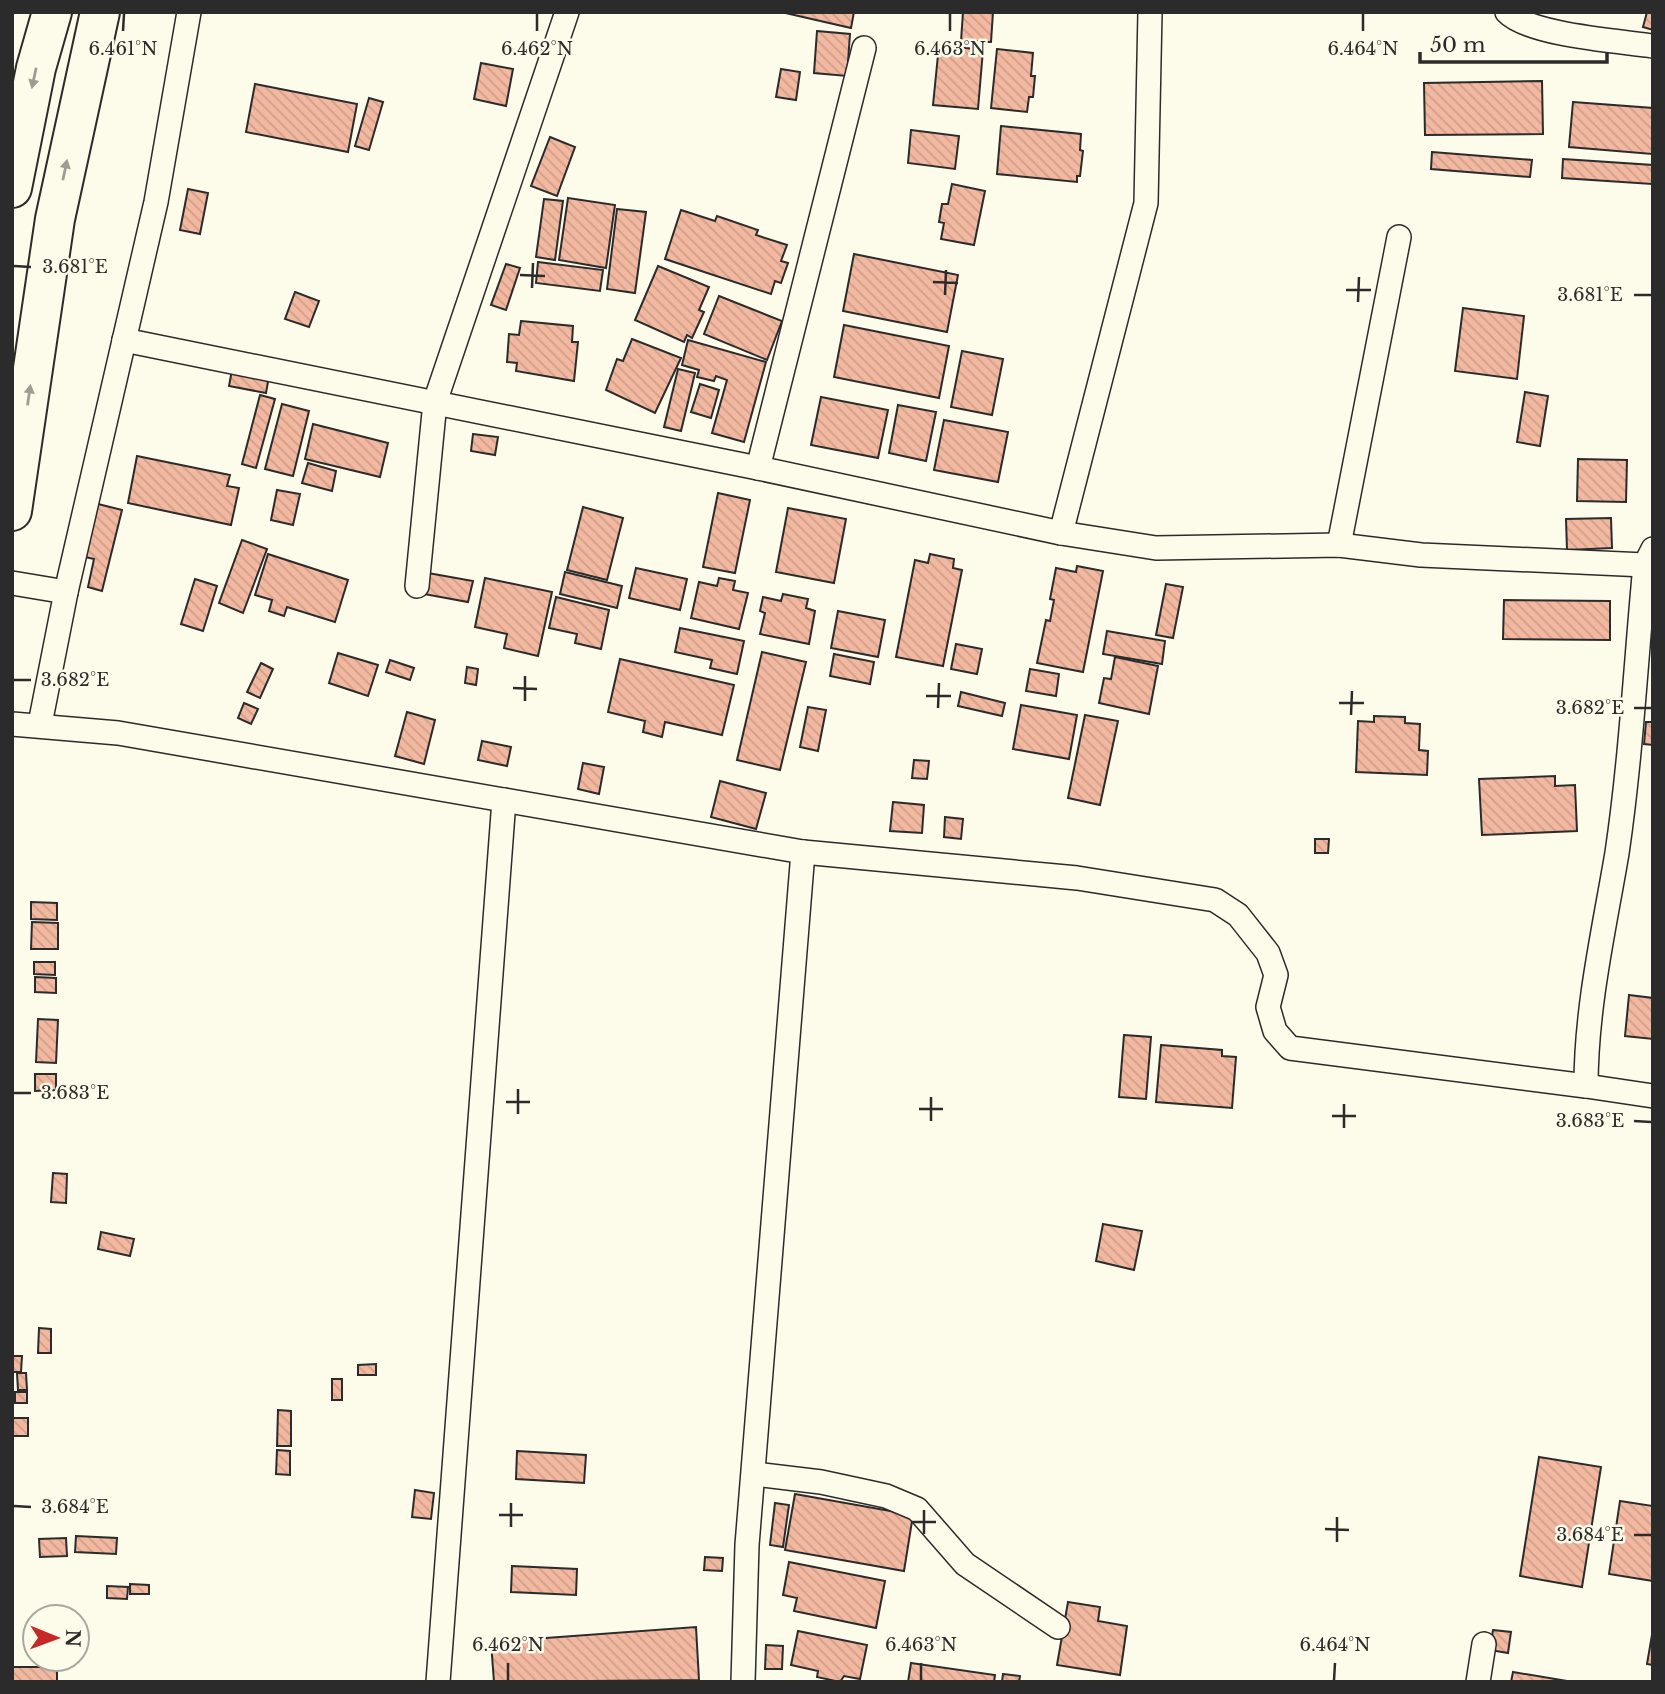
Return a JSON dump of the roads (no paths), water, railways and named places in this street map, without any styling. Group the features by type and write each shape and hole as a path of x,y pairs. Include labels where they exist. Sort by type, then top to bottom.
{"highway":[{"path":"12,188 36,68 52,12"},
{"path":"12,511 55,219 100,12"}],"street":[{"path":"40,724 66,592 156,202 189,12"},
{"path":"417,586 435,402 567,12"},
{"path":"1061,533 1146,203 1150,12"},
{"path":"1507,12 1515,20 1541,28 1653,46"},
{"path":"758,468 864,48"},
{"path":"1339,545 1399,237"},
{"path":"124,340 758,468 1061,533 1156,548 1339,545 1420,555 1649,557 1617,850 1594,985 1586,1086"},
{"path":"12,583 66,592"},
{"path":"12,724 40,724 118,733 803,852 1077,878 1215,900 1238,915 1268,953 1276,975 1268,1007 1275,1031 1290,1048 1653,1096"},
{"path":"438,1682 504,800"},
{"path":"743,1682 747,1545 755,1474 803,852"},
{"path":"755,1474 821,1482 886,1496 917,1509 965,1564 1058,1627"},
{"path":"1478,1682 1484,1644"}]}
